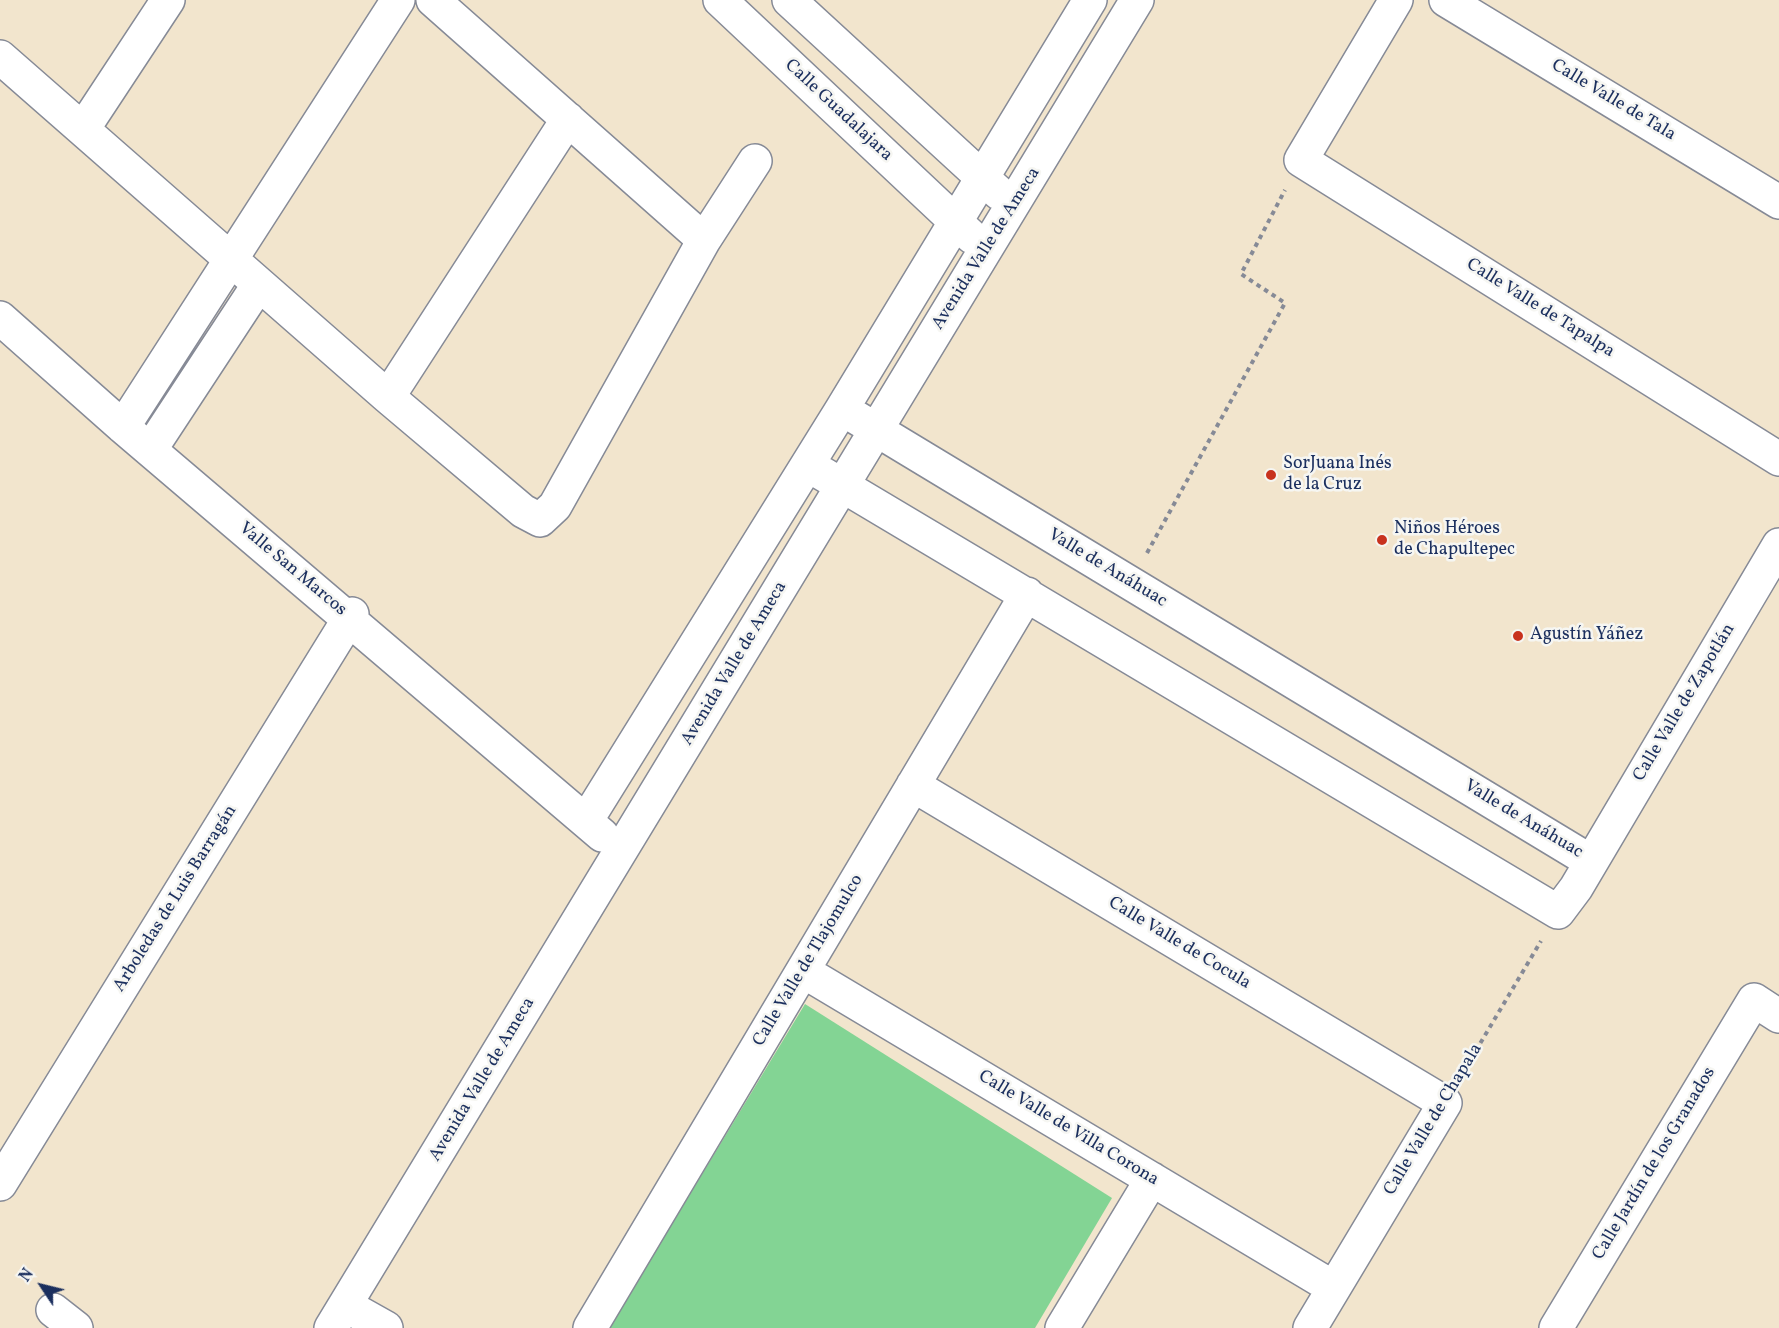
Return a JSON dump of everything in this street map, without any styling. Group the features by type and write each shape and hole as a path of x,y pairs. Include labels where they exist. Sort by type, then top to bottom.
{"street":[{"path":"83,129 168,0"},
{"path":"123,427 398,0"},
{"path":"433,0 704,240"},
{"name":"Calle Guadalajara","path":"720,0 986,250"},
{"path":"789,0 1014,206"},
{"path":"586,820 957,223 1090,0"},
{"name":"Avenida Valle de Ameca","path":"338,1316 622,852 1137,0"},
{"path":"1301,160 1396,0"},
{"name":"Calle Valle de Tala","path":"1446,0 1779,202"},
{"path":"0,57 388,397 523,511 540,520 555,506 704,240 755,161"},
{"path":"388,397 568,119"},
{"name":"Calle Valle de Tapalpa","path":"1301,160 1779,459"},
{"path":"150,450 259,284"},
{"name":"Valle San Marcos","path":"0,318 123,427 351,616 622,852"},
{"name":"Valle de Anáhuac","path":"842,409 1590,861 1576,888 1558,912"},
{"path":"808,465 1558,912"},
{"name":"Calle Valle de Zapotlán","path":"1590,861 1779,545"},
{"name":"Calle Valle de Tlajomulco","path":"590,1328 1027,594"},
{"name":"Arboledas de Luis Barragán","path":"0,1184 351,616"},
{"name":"Calle Valle de Cocula","path":"913,785 1444,1103"},
{"name":"Calle Valle de Villa Corona","path":"803,970 1334,1288"},
{"name":"Calle Jardín de los Granados","path":"1556,1328 1767,1008"},
{"name":"Calle Valle de Chapala","path":"1310,1328 1444,1103"},
{"path":"1062,1328 1152,1179"},
{"path":"338,1316 386,1328"}],"path":[{"path":"1131,583 1285,303 1241,274 1301,160"},
{"name":"Calle Valle de Chapala","path":"1444,1103 1558,912"}],"green space":[{"path":"805,1004 1112,1198 1035,1328 609,1328"}],"place":[{"name":"SorJuana Inés de la Cruz","path":"1271,475"},
{"name":"Niños Héroes de Chapultepec","path":"1382,540"},
{"name":"Agustín Yáñez","path":"1518,636"}]}
